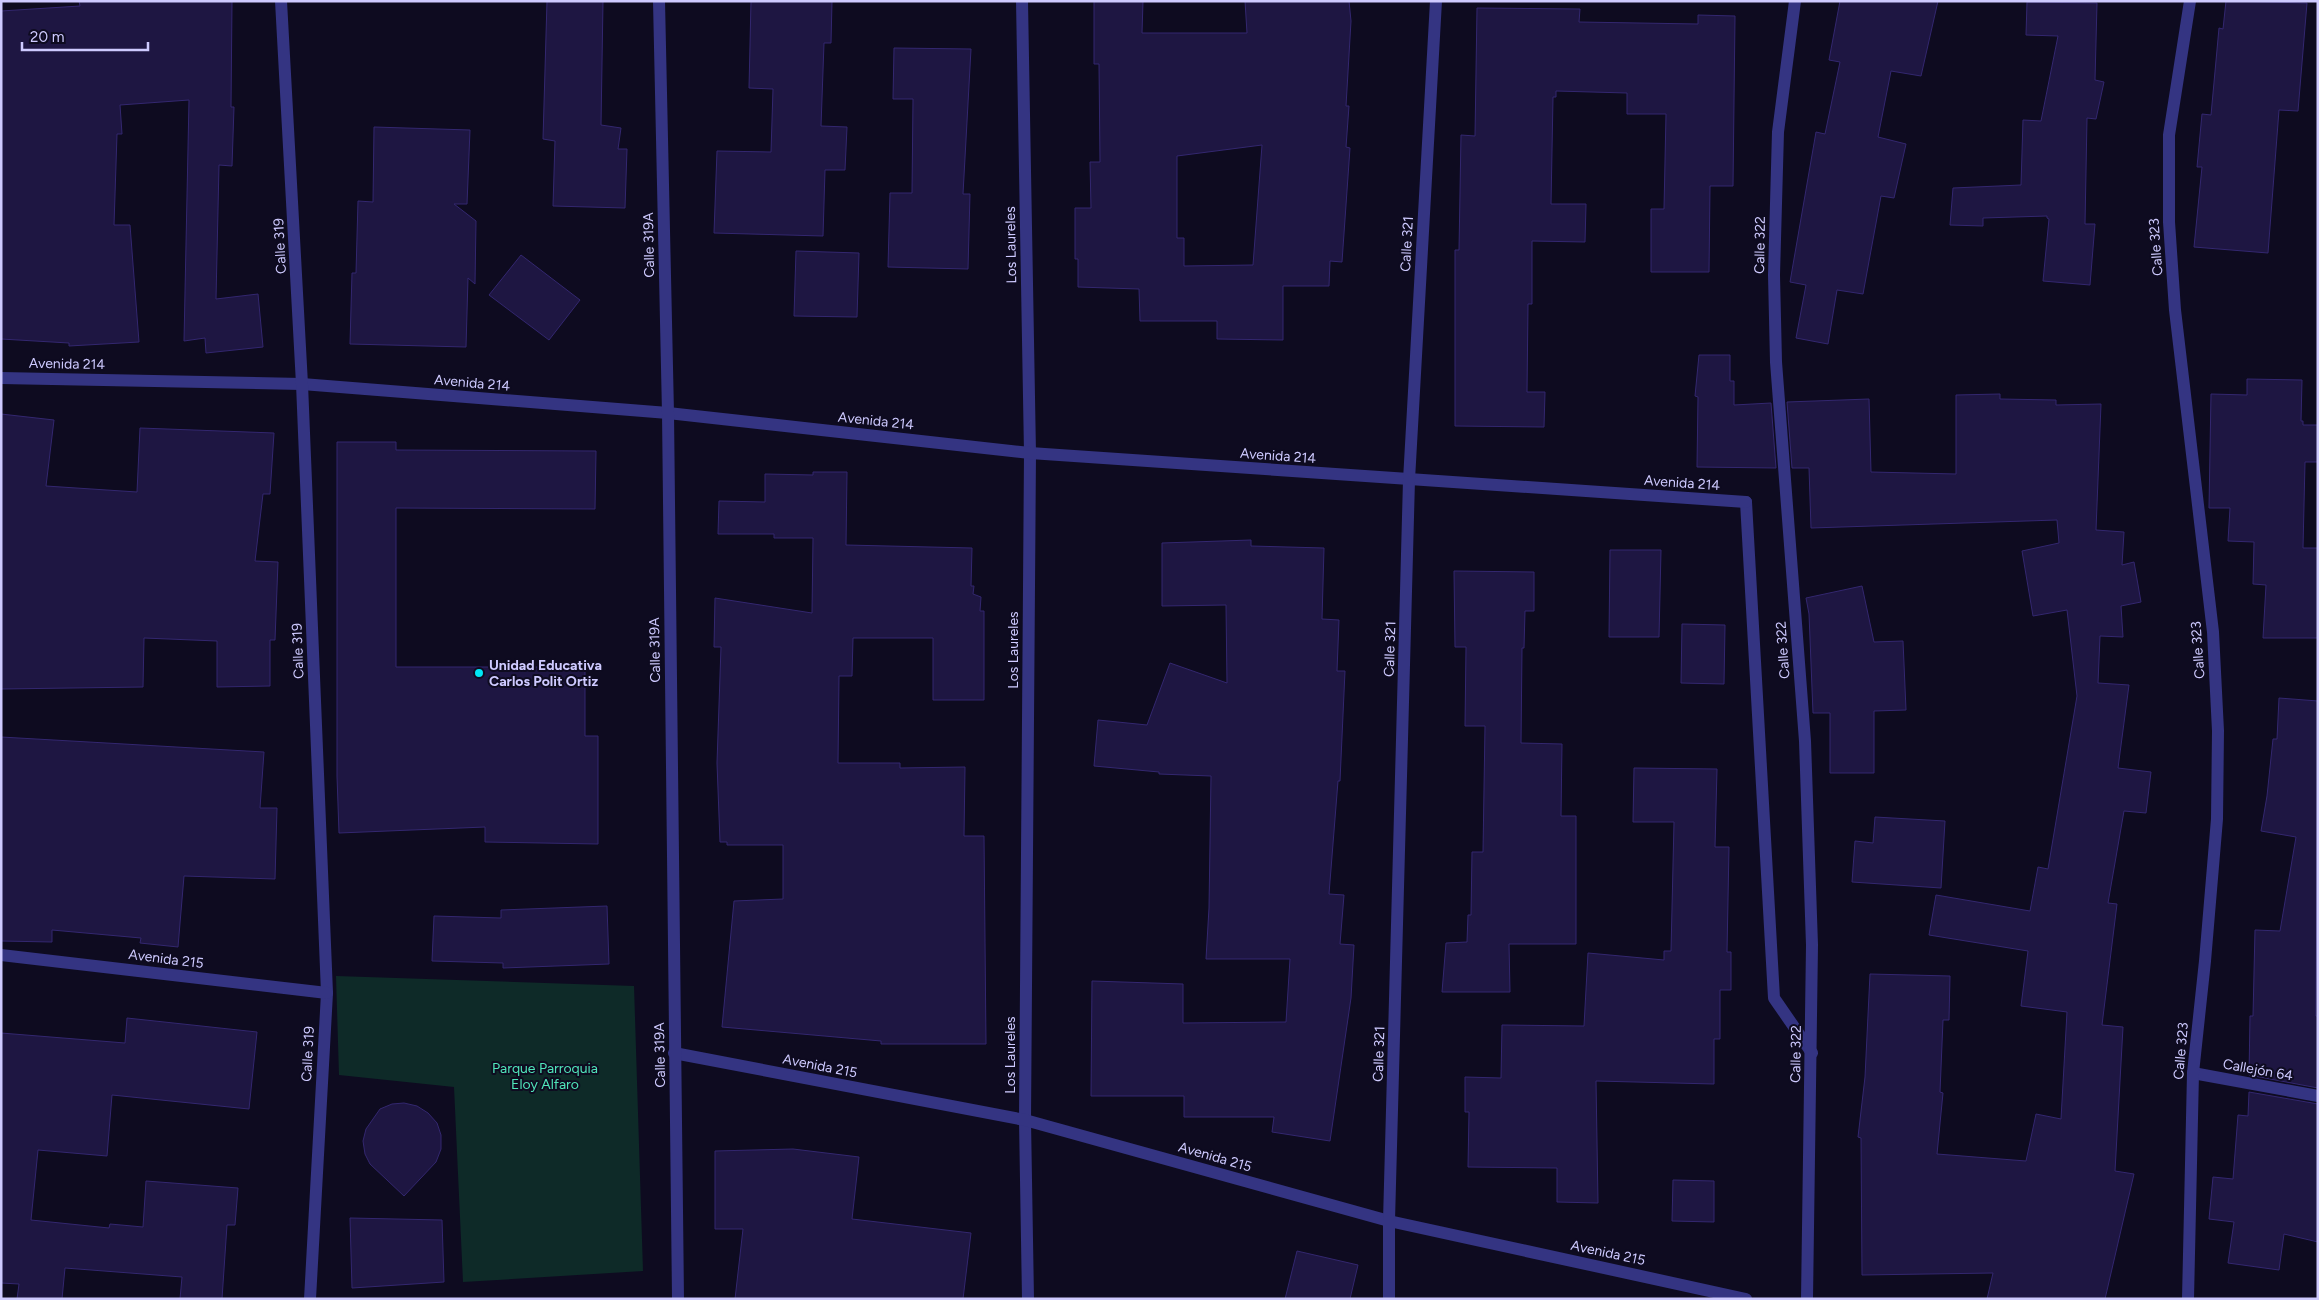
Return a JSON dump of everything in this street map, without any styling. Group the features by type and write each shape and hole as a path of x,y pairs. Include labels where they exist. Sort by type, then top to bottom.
{"street":[{"name":"Calle 319","path":"281,1 302,384 327,993 310,1299"},
{"name":"Calle 319A","path":"658,1 668,413 678,1299"},
{"name":"Los Laureles","path":"1022,1 1030,453 1025,1120 1028,1299"},
{"name":"Calle 321","path":"1389,1299 1389,1221 1410,480 1436,1"},
{"name":"Calle 322","path":"1795,1 1778,132 1774,284 1776,362 1805,741 1812,945 1812,1053 1807,1299"},
{"name":"Calle 323","path":"2188,1299 2193,1073 2205,961 2216,819 2218,731 2213,632 2176,310 2169,222 2169,134 2190,1"},
{"name":"Avenida 214","path":"1,378 302,384 668,413 1030,453 1746,502 1774,998 1812,1053"},
{"name":"Avenida 215","path":"1,955 327,993"},
{"name":"Avenida 215","path":"674,1054 1025,1120 1389,1221 1746,1299"},
{"name":"Callejón 64","path":"2193,1073 2318,1096"}],"green space":[{"name":"Parque Parroquia Eloy Alfaro","path":"336,976 634,986 643,1271 463,1282 454,1087 339,1075"}],"building":[{"path":"79,1 232,1 231,107 234,107 232,166 219,165 216,299 258,294 263,347 206,353 205,338 184,341 189,100 120,105 122,134 117,134 114,225 130,225 139,342 69,346 69,343 1,339 1,11 80,6"},
{"path":"547,1 603,1 601,125 621,128 618,149 627,149 625,208 553,206 555,141 543,139"},
{"path":"751,1 832,1 831,43 824,43 821,126 847,127 845,170 825,170 823,236 714,233 717,151 771,152 773,89 749,88"},
{"path":"1094,1 1143,1 1142,33 1247,33 1245,1 1349,1 1351,21 1346,106 1349,106 1346,147 1350,148 1342,262 1330,261 1329,286 1283,286 1283,340 1217,339 1217,321 1140,321 1139,289 1078,287 1078,259 1075,259 1075,208 1091,208 1090,162 1100,162 1099,64 1094,64","holes":["1262,145 1253,265 1184,266 1184,238 1177,238 1177,156"]},
{"path":"1840,1 1938,1 1921,76 1891,71 1878,137 1906,144 1894,198 1881,196 1863,294 1837,290 1828,344 1796,338 1806,285 1790,282 1816,132 1825,134 1840,62 1829,60"},
{"path":"2226,1 2307,3 2298,111 2279,110 2268,253 2194,247 2202,167 2197,167 2202,114 2211,115 2219,28 2223,29"},
{"path":"2027,2 2097,3 2095,80 2104,82 2096,119 2087,118 2085,224 2095,224 2090,285 2043,281 2049,219 2047,216 1983,218 1983,226 1950,225 1953,188 2021,185 2023,120 2041,121 2058,36 2026,35"},
{"path":"1477,8 1580,9 1579,22 1698,24 1698,15 1735,16 1733,186 1710,186 1709,272 1651,272 1651,209 1664,209 1666,114 1627,114 1627,93 1556,91 1556,97 1553,97 1551,204 1586,204 1585,242 1532,241 1532,304 1528,304 1527,392 1545,392 1544,427 1455,426 1455,250 1459,250 1461,135 1475,136"},
{"path":"894,48 971,49 963,194 970,194 968,269 888,267 890,193 912,193 913,99 893,99"},
{"path":"374,127 470,130 467,204 454,204 476,221 475,284 468,278 466,347 350,344 352,273 356,273 358,201 373,202"},
{"path":"796,251 859,253 857,317 794,316"},
{"path":"521,255 580,300 549,340 489,295"},
{"path":"1699,355 1730,355 1730,381 1734,381 1734,405 1771,403 1776,468 1697,467 1698,397 1695,396"},
{"path":"2247,379 2302,380 2301,421 2303,421 2303,425 2318,425 2318,462 2305,462 2303,548 2318,548 2318,638 2263,638 2266,585 2253,584 2254,542 2228,541 2230,508 2209,508 2211,394 2247,395"},
{"path":"2000,394 2000,399 2056,400 2056,405 2101,404 2096,530 2124,532 2122,565 2134,562 2141,602 2121,606 2123,637 2100,636 2098,683 2129,685 2118,768 2151,772 2146,813 2124,811 2108,903 2117,904 2102,1025 2123,1027 2115,1171 2134,1174 2105,1299 1987,1299 1993,1273 1862,1275 1861,1138 1858,1137 1865,1077 1870,974 1950,976 1949,1020 1943,1020 1940,1092 1943,1093 1937,1154 2026,1161 2036,1114 2061,1119 2067,1012 2021,1006 2028,951 1929,935 1936,895 2030,911 2038,867 2048,869 2077,696 2067,610 2033,616 2022,551 2059,543 2057,520 1811,528 1809,468 1792,468 1787,402 1869,399 1871,472 1956,474 1956,395"},
{"path":"1,414 54,420 46,486 137,492 140,428 274,433 270,494 263,494 255,561 278,562 275,640 270,640 270,686 217,687 217,641 144,638 143,687 1,689"},
{"path":"337,442 396,442 396,450 596,451 595,509 396,508 396,667 585,667 585,736 598,736 598,844 485,842 485,827 339,833 337,776"},
{"path":"813,472 847,472 846,545 972,548 971,586 974,586 973,594 981,597 980,611 984,611 984,700 933,700 933,638 853,638 852,676 839,676 838,763 900,763 900,768 965,767 964,836 984,836 986,1044 881,1044 881,1041 722,1027 734,901 783,899 783,845 727,845 727,842 720,842 717,763 721,647 714,647 715,598 812,613 813,538 774,538 774,534 718,534 719,501 765,502 765,474 813,475"},
{"path":"1251,540 1251,546 1324,548 1322,619 1339,620 1337,671 1345,671 1340,781 1338,781 1329,894 1344,895 1340,944 1354,945 1351,998 1330,1141 1272,1132 1274,1117 1184,1117 1184,1096 1091,1096 1092,981 1183,984 1183,1023 1286,1022 1290,959 1206,959 1209,908 1211,776 1159,774 1159,772 1094,766 1098,720 1147,725 1170,663 1227,683 1226,605 1162,606 1162,543"},
{"path":"1610,550 1661,550 1659,637 1609,637"},
{"path":"1454,571 1534,572 1534,611 1525,611 1524,648 1522,648 1521,743 1562,744 1561,816 1576,816 1576,944 1509,944 1510,992 1442,992 1446,943 1467,942 1468,915 1471,915 1472,852 1483,852 1485,726 1465,726 1466,647 1455,647"},
{"path":"1862,586 1874,642 1903,641 1906,710 1874,711 1874,773 1830,773 1830,713 1813,713 1809,614 1806,598"},
{"path":"1682,624 1725,625 1724,684 1681,683"},
{"path":"2279,698 2318,701 2316,1016 2318,1016 2318,1088 2249,1075 2250,1016 2253,1016 2255,930 2280,931 2296,837 2261,831 2273,739 2277,739"},
{"path":"1,737 264,752 260,808 277,808 275,879 184,876 178,947 140,943 141,938 52,930 52,942 1,941"},
{"path":"1634,768 1717,769 1715,847 1729,847 1727,952 1731,952 1731,990 1720,990 1720,1039 1714,1039 1714,1084 1596,1081 1598,1203 1557,1202 1557,1168 1468,1167 1469,1112 1465,1112 1465,1077 1501,1078 1502,1025 1584,1026 1588,953 1664,960 1664,951 1671,951 1674,822 1633,822"},
{"path":"1875,817 1945,821 1941,888 1852,882 1855,841 1873,843"},
{"path":"607,906 609,964 503,968 503,963 432,961 434,916 501,918 501,910"},
{"path":"127,1018 257,1032 249,1109 112,1095 107,1156 38,1150 31,1220 109,1228 110,1224 143,1227 146,1181 238,1188 235,1225 227,1225 222,1299 180,1299 182,1277 65,1268 62,1299 17,1299 19,1284 1,1283 1,1033 125,1043"},
{"path":"2249,1092 2318,1104 2318,1242 2284,1234 2279,1270 2228,1263 2234,1222 2209,1219 2213,1177 2233,1179 2238,1115 2248,1116"},
{"path":"404,1103 417,1106 428,1113 437,1123 441,1135 441,1149 436,1162 404,1196 370,1164 365,1154 363,1141 366,1129 380,1109 392,1104"},
{"path":"793,1149 859,1157 852,1219 971,1233 963,1299 735,1299 743,1229 715,1229 715,1151"},
{"path":"1673,1180 1714,1181 1714,1222 1672,1221"},
{"path":"350,1218 442,1220 444,1282 352,1288"},
{"path":"1297,1251 1358,1265 1350,1299 1285,1299"}],"place":[{"name":"Unidad Educativa Carlos Polit Ortiz","path":"479,673"}]}
